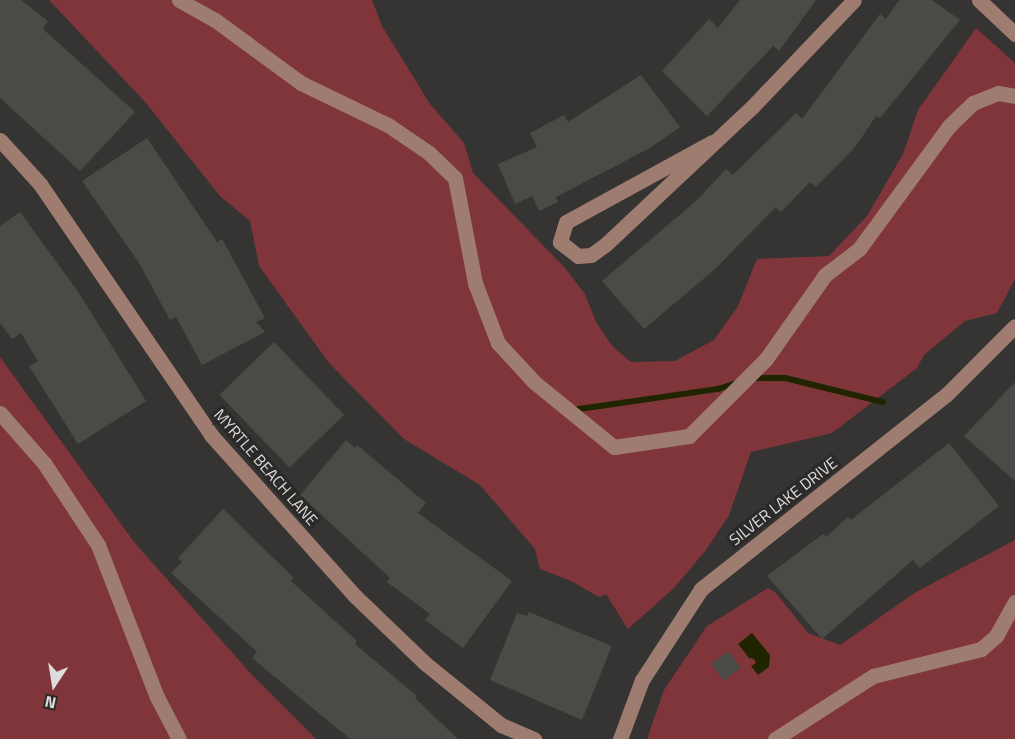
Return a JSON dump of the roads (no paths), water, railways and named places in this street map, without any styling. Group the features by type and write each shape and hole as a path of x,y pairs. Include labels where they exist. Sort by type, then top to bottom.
{"street":[{"path":"179,0 215,20 301,83 388,125 429,153 455,178 475,283 498,343 534,382 614,447 689,436 766,359 825,275 859,249 950,126 973,103 999,93 1015,96"},
{"path":"712,142 566,222 560,242 578,256 591,255 712,142 823,37 854,0"},
{"path":"979,0 1015,34"},
{"name":"MYRTLE BEACH LANE","path":"0,140 40,184 211,435 279,512 355,597 426,664 501,725 534,739"},
{"name":"SILVER LAKE DRIVE","path":"620,739 642,680 701,589 947,394 1015,326"},
{"path":"0,414 65,491 98,545 157,697 179,739"},
{"path":"775,739 873,676 907,665 961,657 981,649 996,636 1015,602"}],"waterway":[{"path":"752,378 785,378 883,402"},
{"path":"572,410 718,389 737,383"}]}
